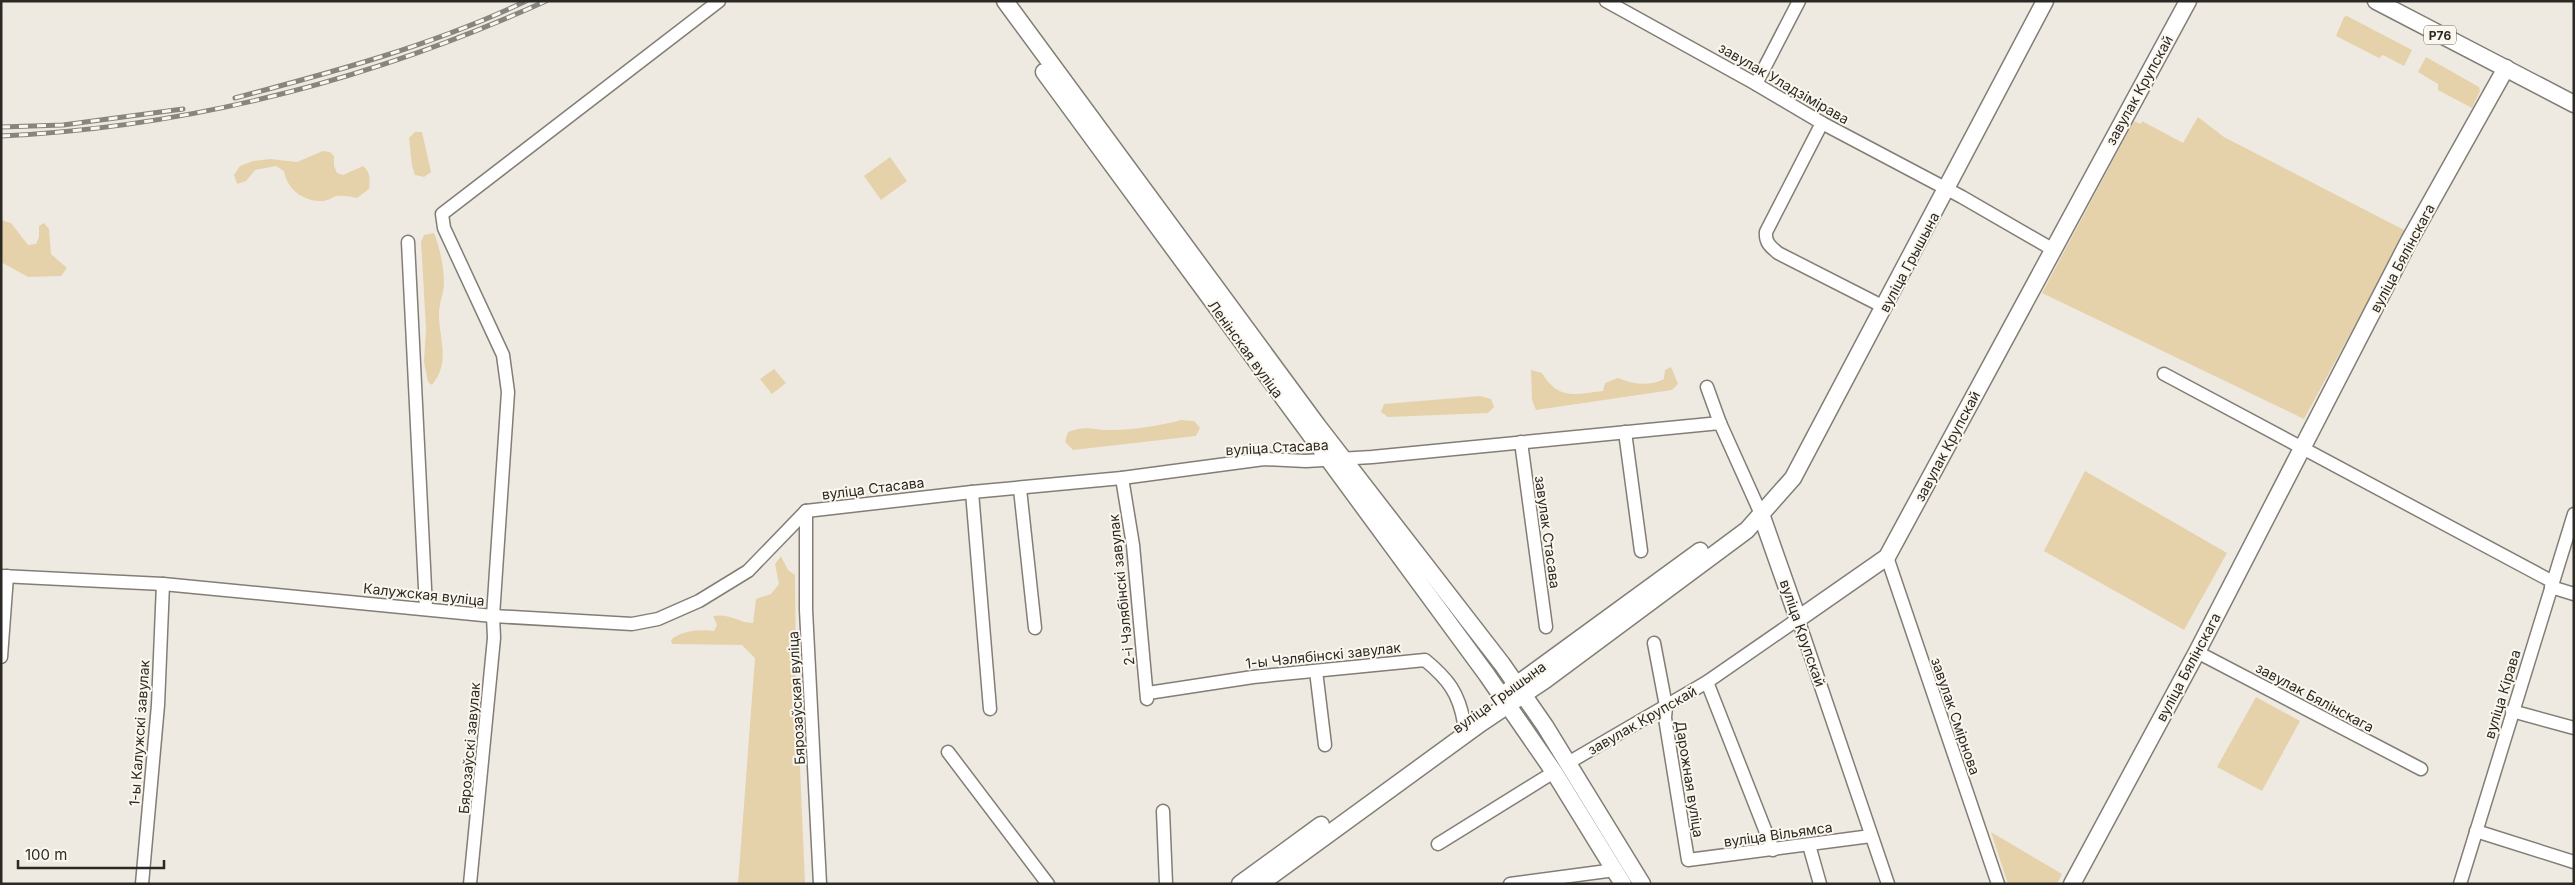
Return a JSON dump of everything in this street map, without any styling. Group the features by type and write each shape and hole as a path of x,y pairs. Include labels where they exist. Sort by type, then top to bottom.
{"main road":[{"name":"вуліца Грышына","path":"1260,884 1520,690 1739,523 1761,514 1793,478 2045,1"},
{"name":"завулак Крупскай","path":"1798,618 1887,558 2052,249 2188,1"},
{"name":"Р76","path":"2376,1 2574,104"},
{"name":"Ленінская вуліца","path":"1001,4 1335,458 1505,701"},
{"name":"вуліца Бялінскага","path":"2072,884 2197,652 2409,241 2506,68"},
{"name":"Ленінская вуліца","path":"1335,458 1520,690"},
{"name":"вуліца Крупскай","path":"1761,514 1798,618"},
{"path":"1520,690 1619,877"},
{"name":"вуліца Грышына","path":"1240,884 1464,723 1505,701"},
{"path":"1505,701 1561,767 1642,884"}],"street":[{"name":"Бярозаўскі завулак","path":"470,884 494,638 493,616 508,392 502,355 444,228 442,214 719,1"},
{"name":"завулак Уладзімірава","path":"1606,1 1822,123 1947,189 2052,249"},
{"path":"1756,84 1799,1"},
{"path":"1822,123 1766,232 1766,238 1769,245 1778,253 1884,307"},
{"path":"408,242 426,608"},
{"path":"2164,374 2302,449 2443,522 2552,584 2574,594"},
{"name":"вуліца Крупскай","path":"1707,387 1720,423 1761,514"},
{"name":"вуліца Стасава","path":"806,511 972,492 1122,478 1264,460 1306,462 1720,423"},
{"path":"1624,432 1641,551"},
{"name":"завулак Стасава","path":"1521,442 1546,627"},
{"name":"2-і Чэлябінскі завулак","path":"1122,478 1133,545 1148,696"},
{"path":"1020,489 1035,628"},
{"path":"972,492 990,709"},
{"name":"Калужская вуліца","path":"4,576 163,584 493,616 632,624 658,619 699,602 748,571 806,511"},
{"name":"Бярозаўская вуліца","path":"806,511 806,610 820,884"},
{"name":"вуліца Кірава","path":"2460,884 2512,710 2574,514"},
{"name":"завулак Смірнова","path":"1887,558 1998,884"},
{"path":"1,657 4,576"},
{"name":"1-ы Калужскі завулак","path":"142,884 158,705 163,584"},
{"name":"вуліца Крупскай","path":"1798,618 1888,884"},
{"name":"завулак Крупскай","path":"1438,844 1561,767 1707,682 1798,618"},
{"name":"Дарожная вуліца","path":"1654,642 1666,706 1665,718 1688,860"},
{"name":"завулак Бялінскага","path":"2197,652 2421,769"},
{"name":"1-ы Чэлябінскі завулак","path":"1148,696 1253,677 1425,660 1444,676 1457,696 1464,723"},
{"path":"1316,671 1325,745"},
{"path":"1707,682 1773,850"},
{"path":"2512,710 2574,728"},
{"path":"948,752 1048,884"},
{"path":"1163,811 1166,884"},
{"path":"2476,831 2574,862"},
{"name":"вуліца Вільямса","path":"1688,860 1871,836"},
{"path":"1809,845 1820,884"},
{"path":"1510,884 1619,877"}],"shaded area":[{"path":"2347,16 2412,50 2404,66 2383,55 2379,58 2336,36 2344,17"},
{"path":"2426,57 2479,87 2480,91 2472,108 2438,90 2438,84 2418,72"},
{"path":"2198,117 2224,137 2406,231 2304,419 2042,293 2134,121 2141,124 2142,121 2183,143"},
{"path":"415,132 422,132 431,172 424,177 415,175 412,166 409,138"},
{"path":"323,151 330,152 334,156 334,166 337,173 343,175 363,166 366,168 370,180 369,189 357,198 339,196 325,201 316,201 303,197 292,189 284,171 276,166 255,170 246,181 237,184 234,175 240,166 253,161 270,159 297,162"},
{"path":"890,157 907,181 881,200 864,176"},
{"path":"1,220 11,223 28,245 36,244 39,237 39,226 44,223 49,229 51,254 67,268 61,276 28,277 1,262"},
{"path":"434,233 441,258 444,283 439,314 443,359 438,376 432,385 428,382 424,362 426,328 421,242 424,235"},
{"path":"1671,367 1678,384 1672,390 1536,410 1532,400 1531,370 1542,373 1548,382 1561,392 1576,394 1603,391 1605,383 1618,378 1641,384 1658,382 1664,379 1665,370"},
{"path":"774,369 786,383 772,394 760,379"},
{"path":"1480,396 1491,399 1494,407 1488,413 1388,417 1381,412 1384,404"},
{"path":"1181,420 1194,421 1200,428 1196,436 1073,450 1065,442 1068,432 1080,429 1128,429 1155,426"},
{"path":"2085,471 2227,553 2184,630 2044,551"},
{"path":"781,556 788,570 795,575 796,673 805,884 738,884 755,658 742,645 672,644 671,640 680,634 691,631 714,631 717,625 713,616 725,616 753,623 756,599 771,594 779,584 775,564"},
{"path":"2256,697 2300,721 2262,791 2217,767"},
{"path":"1991,832 2062,874 2057,884 2008,884"}],"railway":[{"path":"235,98 383,56 456,31 526,1"},
{"path":"1,136 72,131 142,122 211,110 280,94 348,76 415,54 481,29 546,1"},
{"path":"1,127 63,125 183,109"}]}
